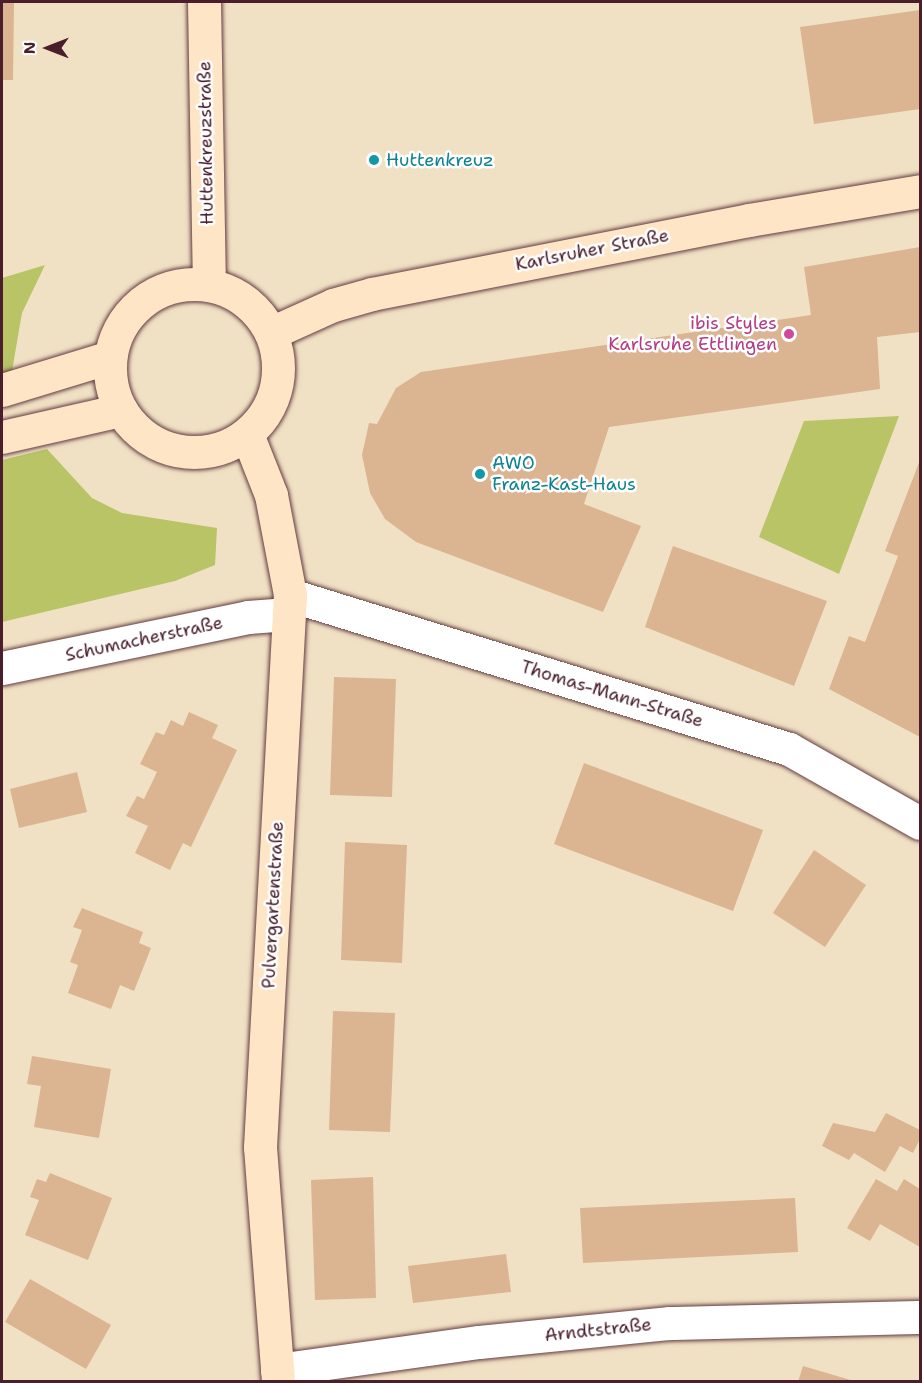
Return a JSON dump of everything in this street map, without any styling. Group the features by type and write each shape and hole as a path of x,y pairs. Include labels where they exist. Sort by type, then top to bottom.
{"main road":[{"name":"Huttenkreuzstraße","path":"204,2 209,284"},
{"name":"Karlsruher Straße","path":"271,333 333,305 372,294 738,222 921,191"},
{"path":"209,284 251,305 271,333 278,356 278,381 267,411 247,434 221,448 175,450 154,442 135,428 121,410 111,379 110,357 122,323 140,302 171,286 209,284"},
{"path":"2,390 110,357"},
{"path":"2,437 121,410"},
{"name":"Pulvergartenstraße","path":"247,434 271,495 289,604 260,1147 277,1376"}],"street":[{"name":"Schumacherstraße","path":"2,668 248,617 289,604"},
{"name":"Thomas-Mann-Straße","path":"289,604 789,749 921,823"},
{"name":"Arndtstraße","path":"277,1376 479,1342 670,1323 921,1317"}],"green space":[{"path":"45,265 22,313 12,371 2,373 2,278"},
{"path":"899,416 839,574 759,537 804,421"},
{"path":"47,449 92,498 122,513 217,528 215,565 175,581 2,622 2,460"}],"building":[{"path":"2,2 14,2 13,80 2,80"},
{"path":"920,10 920,109 814,124 800,27"},
{"name":"AWO Franz-Kast-Haus","path":"920,247 920,332 877,337 880,389 609,427 584,504 641,526 603,612 416,542 385,519 370,493 362,455 369,423 377,424 396,388 421,372 811,315 804,267"},
{"path":"920,460 920,737 829,689 849,636 865,642 898,556 885,551"},
{"path":"673,546 827,601 794,686 645,627"},
{"path":"334,677 396,679 392,797 330,795"},
{"path":"189,712 218,725 212,738 237,750 191,847 183,843 170,870 135,853 148,826 126,816 137,796 144,799 157,772 140,764 156,732 164,735 171,720 183,726"},
{"path":"584,763 763,830 733,911 554,844"},
{"path":"77,772 87,812 19,828 10,789"},
{"path":"345,842 407,845 402,963 341,960"},
{"path":"814,850 866,885 825,947 773,913"},
{"path":"82,908 143,932 139,943 151,948 134,991 120,985 111,1009 68,993 78,965 70,962 82,930 73,927"},
{"path":"333,1011 395,1013 390,1132 329,1130"},
{"path":"32,1056 111,1069 99,1138 34,1127 41,1086 27,1084"},
{"path":"886,1113 920,1130 920,1139 913,1153 900,1146 885,1172 854,1153 849,1160 822,1146 833,1123 875,1132"},
{"path":"50,1173 112,1198 88,1260 25,1235 39,1200 30,1197 37,1179 46,1182"},
{"path":"373,1177 376,1298 315,1300 311,1180"},
{"path":"876,1179 897,1191 904,1179 920,1189 920,1247 880,1224 870,1241 847,1228"},
{"path":"795,1198 798,1252 583,1263 580,1208"},
{"path":"506,1254 511,1292 413,1303 408,1266"},
{"path":"30,1279 111,1325 86,1369 5,1322"},
{"path":"803,1366 854,1381 854,1382 798,1382"}],"place":[{"name":"Huttenkreuz","path":"374,160"},
{"name":"ibis Styles Karlsruhe Ettlingen","path":"789,334"},
{"name":"AWO Franz-Kast-Haus","path":"480,474"}]}
